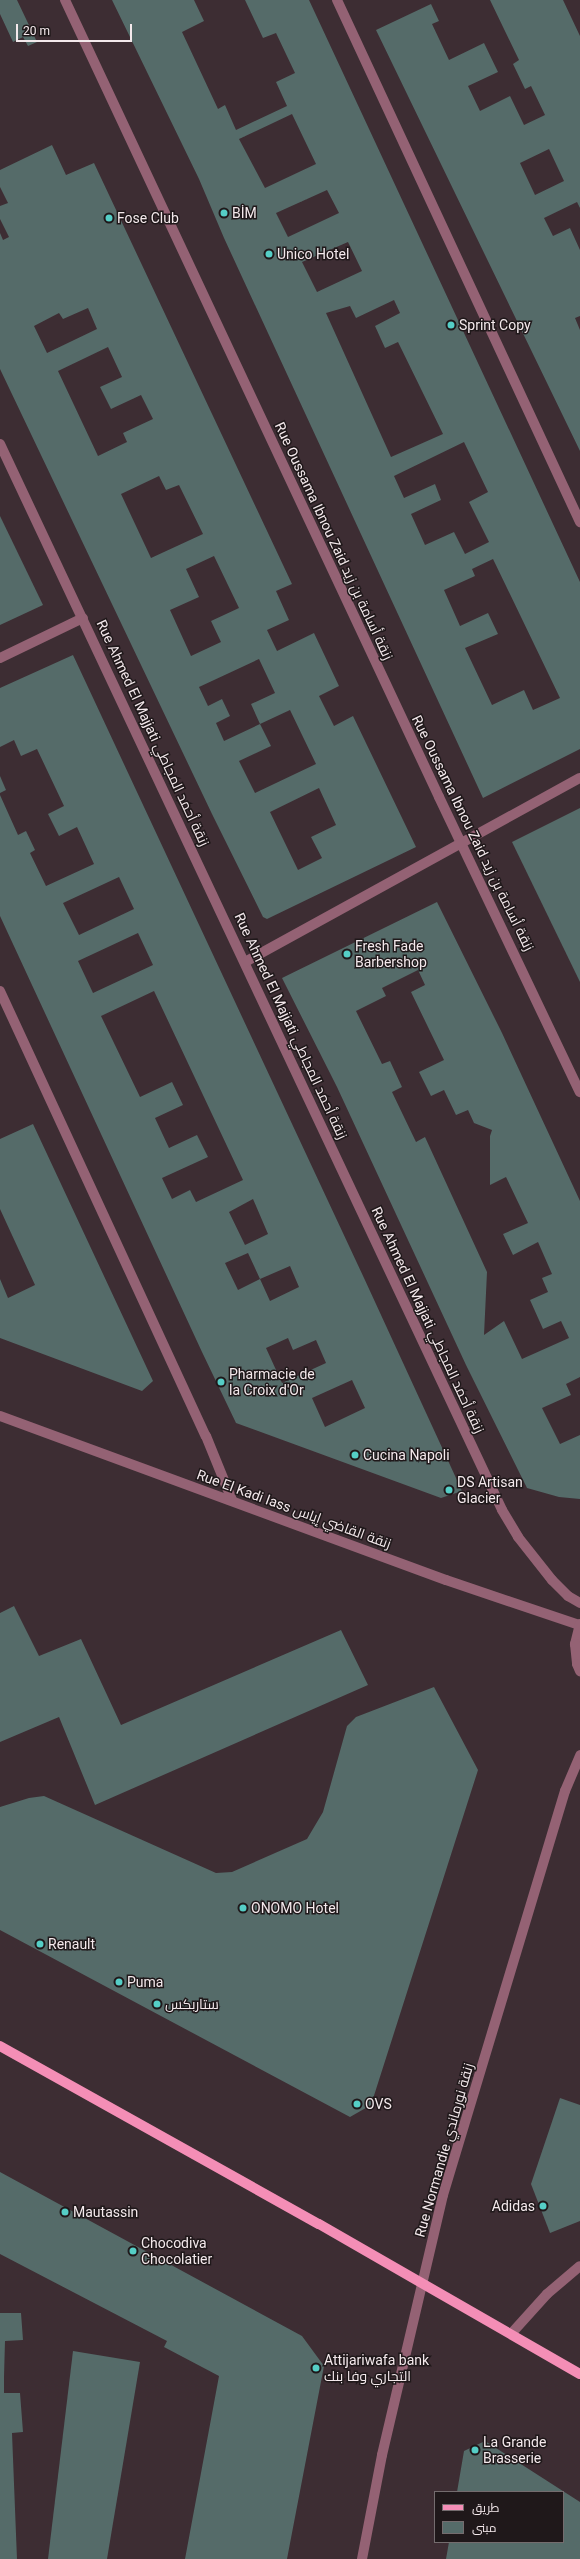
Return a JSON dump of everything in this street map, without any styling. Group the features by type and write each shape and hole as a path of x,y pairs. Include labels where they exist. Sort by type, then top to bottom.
{"main road":[{"path":"0,2046 423,2283 580,2374"}],"street":[{"name":"Rue Oussama Ibnou Zaid زنقة أسامة بن زيد","path":"65,0 461,843 580,1092"},
{"path":"336,0 580,522"},
{"name":"Rue Ahmed El Majjati زنقة أحمد المجاطي","path":"0,444 502,1510 518,1537 552,1580 568,1596 580,1604"},
{"path":"0,658 83,618"},
{"path":"245,962 580,778"},
{"path":"0,991 206,1436 232,1500"},
{"name":"Rue El Kadi Iass زنقة القاضي إياس","path":"0,1416 232,1500 446,1580 580,1625"},
{"path":"580,1625 575,1644 577,1664 580,1671"},
{"name":"Rue Normandie زنقة نورماندي","path":"362,2559 382,2455 448,2180 564,1790 580,1755"},
{"path":"511,2334 547,2294 580,2266"}],"building":[{"path":"0,0 17,0 37,42 28,46 23,37 13,42 0,14"},
{"path":"112,0 194,0 204,21 182,32 218,109 225,105 236,130 287,106 276,82 295,73 276,33 263,38 245,0 309,0 580,582 580,749 483,798 224,238 199,179","holes":["292,114 316,164 265,188 239,139","327,190 339,213 288,237 276,213","348,242 362,271 317,292 302,262","394,300 400,313 375,326 385,348 398,342 443,434 391,457 326,313 350,306 356,318","464,442 488,492 469,502 489,542 465,554 454,532 425,545 411,514 441,500 435,484 404,498 394,476","493,559 560,698 533,710 524,690 492,705 465,648 498,634 488,613 460,626 444,590 475,576 472,569"]},
{"path":"490,0 563,0 580,36 580,208 577,202 544,218 553,236 570,228 580,250 580,316 575,318 580,330 580,451 376,30 431,4 439,21 432,24 449,60 484,43 498,72 468,86 480,111 510,96 524,125 545,115 531,86 525,89 513,64 519,60","holes":["549,149 564,181 535,195 520,163"]},
{"path":"52,145 66,175 94,163 292,584 276,591 289,620 267,630 277,651 314,633 339,686 319,696 334,726 353,716 416,847 267,919 263,917 212,814 0,369 0,233 3,240 9,237 0,219 0,206 8,203 0,187 0,170","holes":["88,308 97,329 47,353 34,326 59,313 63,319","108,347 122,377 100,387 111,409 141,395 153,419 123,433 127,442 98,456 58,371","159,476 166,490 179,485 203,534 151,558 121,494","214,556 239,608 211,621 221,642 191,656 170,610 199,597 186,569","259,659 275,693 251,704 260,724 224,741 216,723 230,716 222,699 208,706 199,687","290,710 316,764 255,793 239,761 271,746 260,724","319,788 336,825 311,837 322,858 298,870 270,812"]},
{"path":"0,516 43,605 0,625"},
{"path":"73,655 462,1491 441,1498 236,1423 0,916 0,795 18,835 26,831 35,850 30,853 46,886 94,864 77,827 59,836 48,814 64,806 37,749 21,756 14,740 0,747 0,688","holes":["119,877 134,909 79,935 63,903","138,933 153,965 93,993 78,961","154,991 243,1180 196,1202 190,1190 172,1199 162,1178 208,1157 197,1135 169,1148 155,1118 183,1105 172,1082 140,1097 101,1016","253,1199 268,1234 245,1245 229,1212","248,1253 260,1279 238,1290 225,1263","290,1266 299,1287 270,1301 260,1279","288,1338 293,1350 316,1340 326,1363 282,1383 266,1348","352,1380 365,1408 325,1427 312,1398"]},
{"path":"0,776 6,790 0,793"},
{"path":"580,808 580,982 512,842"},
{"path":"437,902 502,1033 580,1201 580,1377 566,1384 571,1395 542,1408 560,1444 580,1435 580,1499 559,1497 527,1488 466,1365 337,1087 282,978","holes":["418,970 425,985 411,992 444,1060 419,1072 431,1096 444,1090 456,1115 468,1110 474,1123 492,1130 490,1136 490,1185 506,1177 528,1223 503,1234 513,1255 538,1242 552,1274 542,1278 548,1292 530,1300 543,1329 561,1321 569,1338 522,1359 504,1321 484,1335 487,1272 425,1137 416,1142 392,1092 402,1087 390,1061 382,1064 356,1011 386,996 382,988"]},
{"path":"33,1124 153,1381 142,1391 0,1338 0,1279 8,1298 35,1285 0,1209 0,1139"},
{"path":"14,1606 39,1656 81,1639 121,1725 341,1630 368,1685 95,1805 59,1717 0,1742 0,1613"},
{"path":"434,1687 478,1770 371,2105 350,2117 0,1930 0,1807 29,1798 44,1796 216,1873 232,1872 307,1839 323,1812 347,1726 356,1717"},
{"path":"560,2098 580,2105 580,2221 550,2233 531,2184"},
{"path":"0,2172 302,2336 324,2366 287,2559 185,2559 219,2376 164,2347 167,2341 0,2254"},
{"path":"0,2313 21,2313 23,2340 5,2341 4,2377 4,2393 20,2393 23,2432 12,2433 17,2559 0,2559"},
{"path":"73,2351 140,2362 107,2559 48,2559"},
{"path":"485,2441 563,2491 457,2491 464,2451"},
{"path":"564,2492 580,2502 580,2559 446,2559 449,2543 564,2543"}],"place":[{"name":"BİM","path":"224,213"},
{"name":"Fose Club","path":"109,218"},
{"name":"Unico Hotel","path":"269,254"},
{"name":"Sprint Copy","path":"451,325"},
{"name":"Fresh Fade Barbershop","path":"347,954"},
{"name":"Pharmacie de la Croix d'Or","path":"221,1382"},
{"name":"Cucina Napoli","path":"355,1455"},
{"name":"DS Artisan Glacier","path":"449,1490"},
{"name":"ONOMO Hotel","path":"243,1908"},
{"name":"Renault","path":"40,1944"},
{"name":"Puma","path":"119,1982"},
{"name":"ستاربكس","path":"157,2004"},
{"name":"OVS","path":"357,2104"},
{"name":"Adidas","path":"543,2206"},
{"name":"Mautassin","path":"65,2212"},
{"name":"Chocodiva Chocolatier","path":"133,2251"},
{"name":"Attijariwafa bank التجاري وفا بنك","path":"316,2368"},
{"name":"La Grande Brasserie","path":"475,2450"}]}
